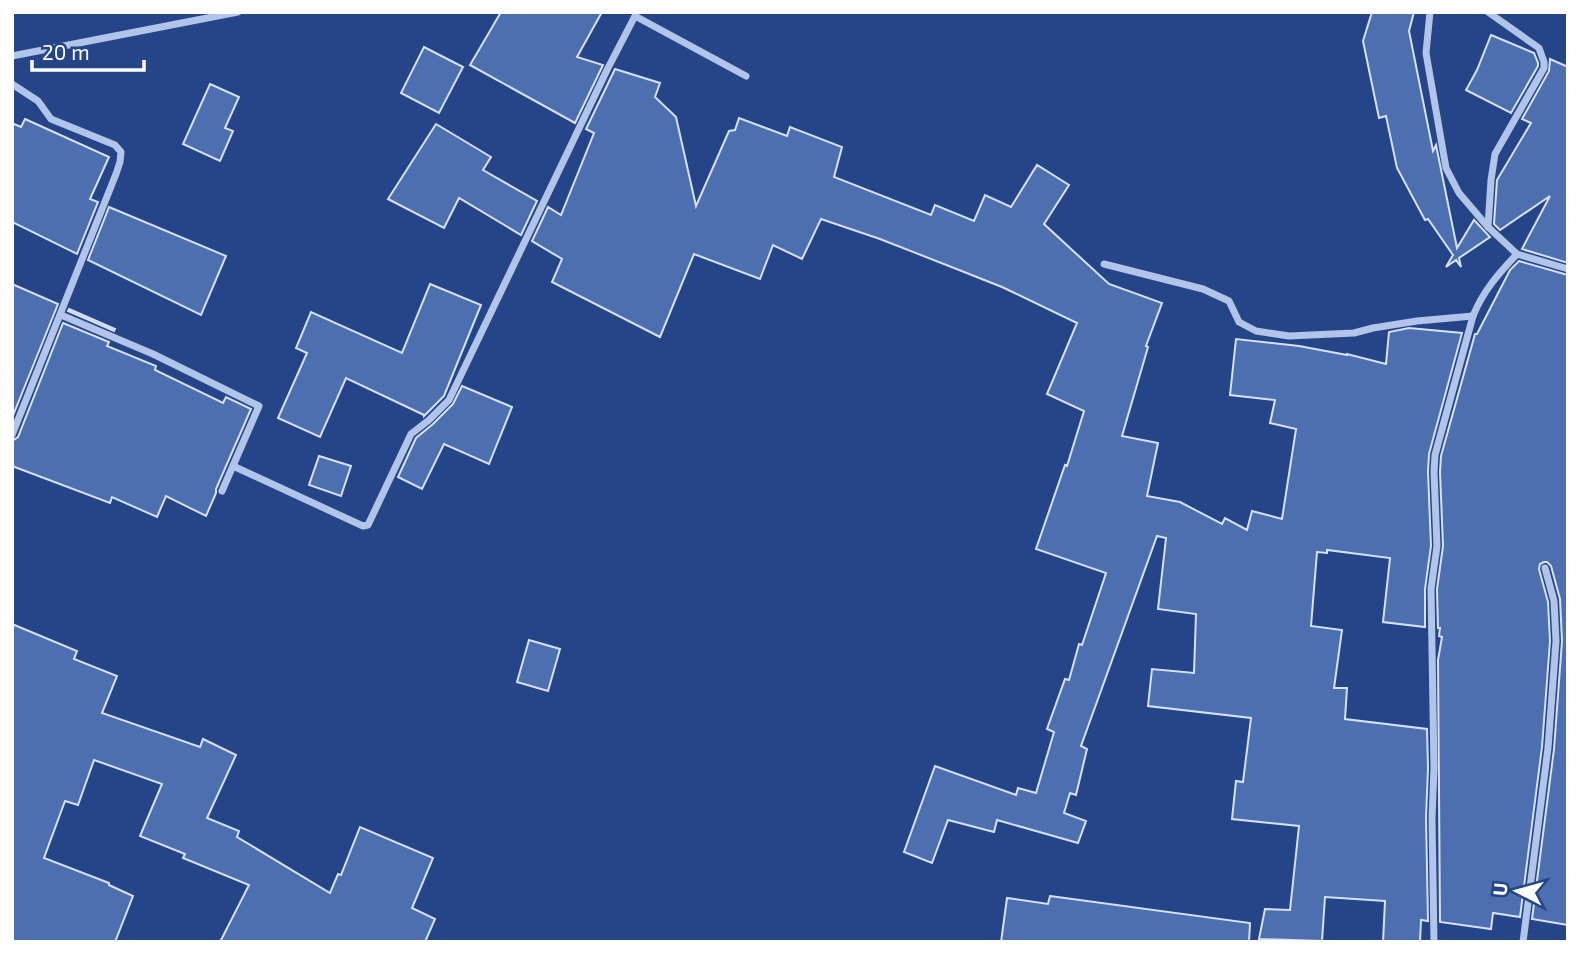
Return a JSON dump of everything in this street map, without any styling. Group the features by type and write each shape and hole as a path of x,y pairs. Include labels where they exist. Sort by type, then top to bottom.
{"street":[{"path":"12,56 238,12"},
{"path":"1430,12 1426,53 1446,168 1459,193 1488,227 1517,254 1568,269"},
{"path":"1488,12 1539,47 1544,68 1495,154 1488,227"},
{"path":"233,466 363,526 368,525 411,434 449,401 636,14 746,76"},
{"path":"12,85 38,101 51,119 115,145 121,152 116,174 12,435"},
{"path":"1434,942 1431,589 1437,546 1435,463 1473,316 1498,274 1517,254"},
{"path":"1104,264 1203,289 1229,301 1239,322 1256,331 1289,336 1354,333 1406,323 1473,316"},
{"path":"61,315 153,354 259,405 222,491"},
{"path":"1523,942 1548,748 1556,642 1554,601 1545,568"}],"building":[{"path":"501,12 602,12 577,57 603,65 575,123 470,65"},
{"path":"1372,12 1414,12 1409,31 1433,151 1436,145 1457,248 1474,220 1490,237 1459,258 1461,267 1456,260 1446,267 1453,255 1428,219 1425,220 1397,168 1386,116 1379,118 1363,41"},
{"path":"1491,35 1534,53 1538,63 1511,113 1466,90"},
{"path":"424,47 463,67 439,113 401,93"},
{"path":"1550,59 1568,67 1568,263 1522,249 1550,196 1500,230 1494,224 1497,180 1531,123 1522,119 1549,71"},
{"path":"615,69 660,83 655,97 676,117 696,206 729,131 735,130 739,118 787,136 790,127 842,147 834,177 931,215 935,205 974,221 985,195 1011,207 1037,165 1069,185 1044,224 1109,284 1162,303 1146,346 1148,347 1122,436 1158,443 1147,496 1180,502 1222,524 1225,518 1247,530 1252,511 1282,519 1296,429 1270,423 1275,400 1230,395 1236,339 1347,354 1386,364 1389,332 1409,328 1462,333 1429,454 1431,546 1425,589 1425,627 1383,622 1390,558 1327,550 1327,553 1317,552 1311,626 1342,630 1334,688 1347,688 1345,719 1427,729 1428,921 1421,920 1420,942 1383,942 1385,901 1325,897 1322,941 1259,939 1265,909 1290,910 1299,826 1232,819 1236,781 1243,782 1251,718 1148,706 1152,669 1194,673 1196,614 1158,609 1166,538 1157,536 1081,746 1087,749 1076,795 1070,793 1064,813 1086,821 1078,843 997,820 994,832 948,820 932,863 904,852 935,766 1016,795 1018,788 1036,793 1054,732 1047,729 1065,679 1069,680 1079,644 1082,645 1106,573 1036,549 1084,411 1047,394 1077,323 1002,287 821,219 802,259 773,245 760,279 694,254 660,337 552,282 562,259 532,241 548,207 561,215 594,133 586,129"},
{"path":"210,84 239,97 225,128 233,131 220,161 183,144"},
{"path":"25,119 109,157 90,199 98,202 77,254 12,222 12,123 21,127"},
{"path":"436,124 491,157 483,170 537,201 521,235 459,198 444,228 388,199"},
{"path":"109,207 226,256 201,315 88,260"},
{"path":"1519,261 1568,275 1568,925 1532,919 1554,749 1562,641 1560,599 1551,566 1544,562 1539,569 1548,602 1550,641 1542,747 1520,917 1493,913 1491,929 1440,922 1438,660 1442,637 1439,636 1438,628 1437,589 1443,546 1440,472 1441,456 1475,334 1510,270"},
{"path":"12,284 58,304 12,418"},
{"path":"430,284 481,305 444,396 424,416 346,378 320,437 278,418 307,353 296,348 311,312 402,353"},
{"path":"69,309 115,329 114,331 68,311"},
{"path":"63,323 109,342 107,346 156,366 155,370 223,403 226,397 251,409 206,516 166,496 157,517 112,497 110,503 12,466 12,441 18,437"},
{"path":"462,386 512,407 489,464 444,444 422,489 398,477 416,438 453,404"},
{"path":"319,456 351,466 341,496 309,485"},
{"path":"12,624 77,651 74,659 117,676 102,713 200,747 203,739 236,755 207,818 239,831 237,837 330,893 338,874 341,875 360,827 433,858 412,908 435,919 425,942 220,942 249,885 183,858 185,854 140,836 162,784 94,760 78,805 65,801 44,858 109,883 133,896 115,942 12,942"},
{"path":"529,640 560,649 548,691 517,682"},
{"path":"1050,896 1250,923 1249,942 1001,942 1007,898 1048,904"}]}
